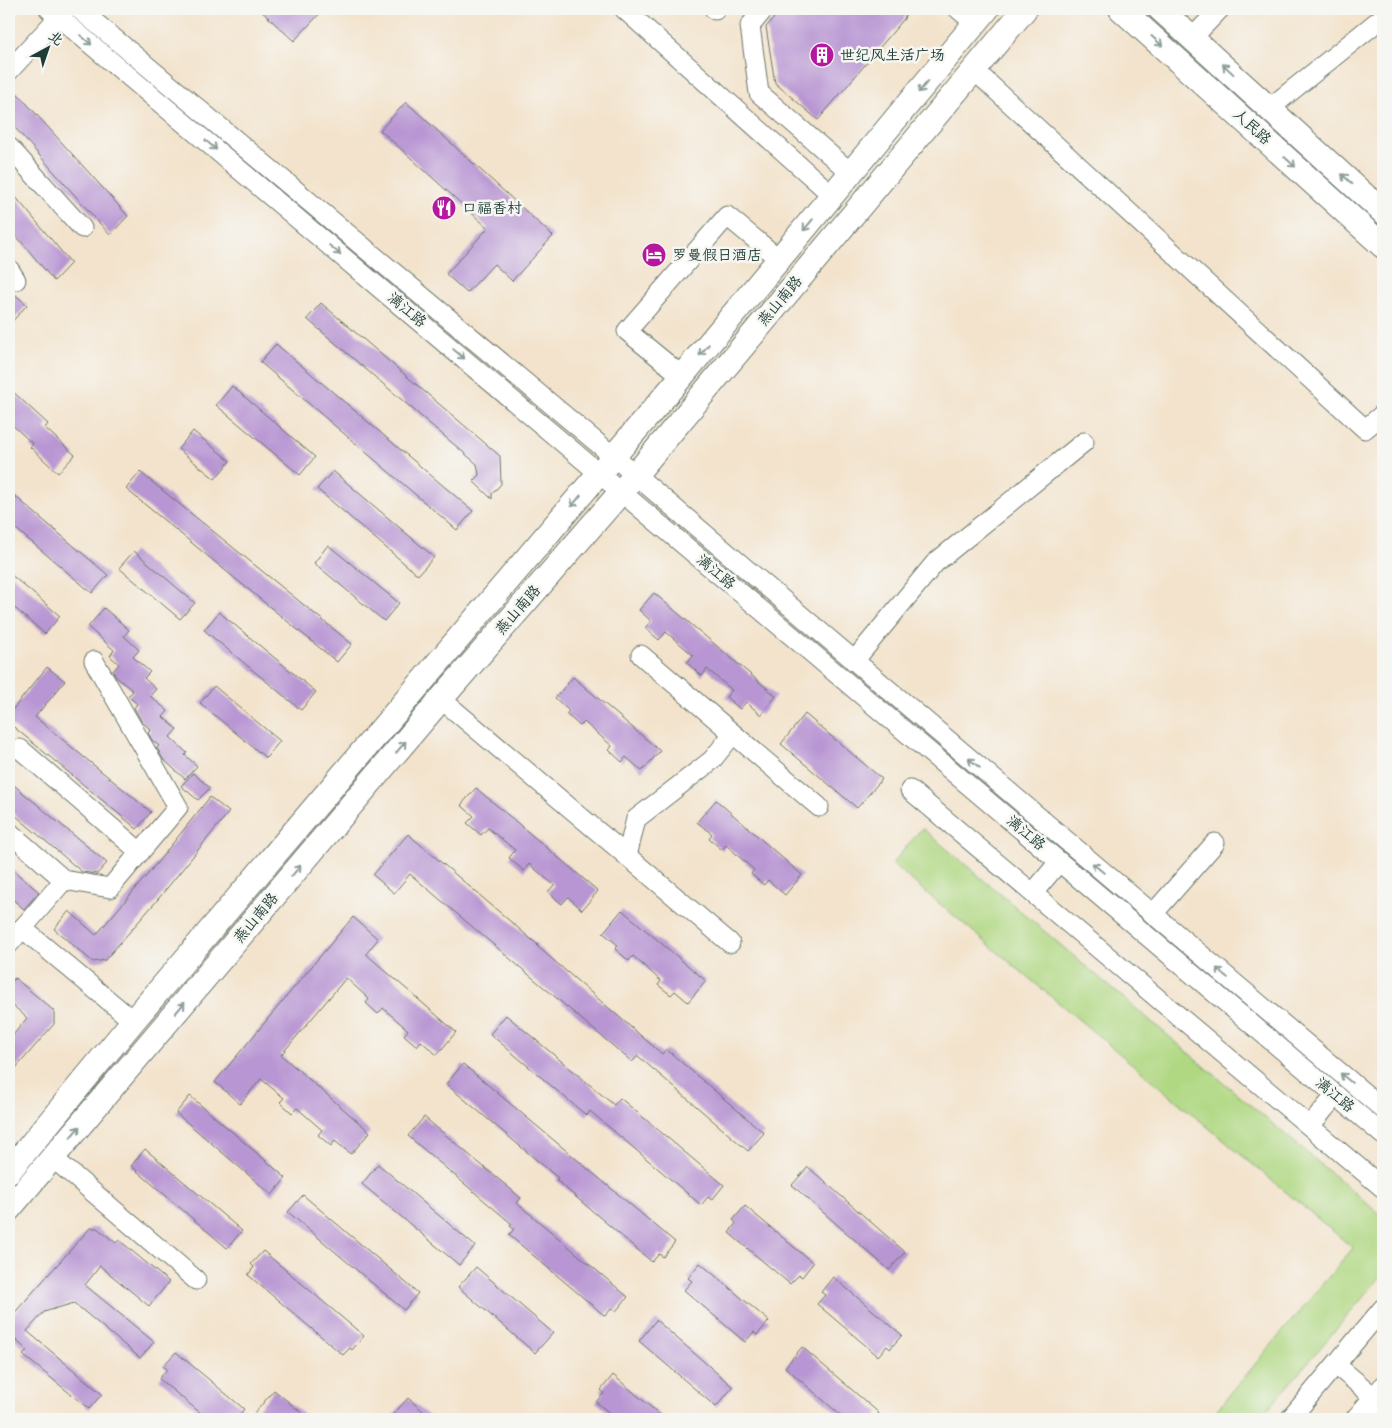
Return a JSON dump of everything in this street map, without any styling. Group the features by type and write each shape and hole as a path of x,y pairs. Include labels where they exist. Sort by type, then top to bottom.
{"main road":[{"name":"燕山南路","path":"9,1209 441,699 628,483 1025,9"},
{"name":"人民路","path":"1121,9 1383,246"},
{"name":"人民路","path":"1160,9 1383,212"},
{"name":"燕山南路","path":"9,1171 133,1021 682,376 850,173 973,14"},
{"path":"784,253 811,265"},
{"path":"422,682 441,699"},
{"path":"303,821 323,838"},
{"path":"133,1021 154,1038"}],"street":[{"name":"漓江路","path":"79,9 628,483 1059,862 1383,1135"},
{"path":"624,9 832,195"},
{"path":"764,9 750,26 759,93 850,173"},
{"path":"1193,38 1220,9"},
{"name":"漓江路","path":"58,11 606,464"},
{"path":"9,71 58,11"},
{"path":"1270,108 1383,17"},
{"path":"975,70 1365,429 1383,414"},
{"path":"9,147 82,228"},
{"path":"682,376 627,331 727,216 784,253"},
{"path":"854,661 935,563 1084,442"},
{"name":"漓江路","path":"628,483 854,661 1383,1109"},
{"path":"641,655 819,806"},
{"path":"9,832 64,880 110,888 178,807 94,661"},
{"path":"441,699 730,943"},
{"path":"627,856 636,819 712,760 733,734"},
{"path":"20,749 140,852"},
{"path":"910,790 1383,1188"},
{"path":"1153,914 1215,843"},
{"path":"1033,893 1059,862"},
{"path":"9,944 64,880"},
{"path":"22,928 133,1021"},
{"path":"1310,1126 1336,1095"},
{"path":"53,1158 196,1280"},
{"path":"1290,1419 1383,1308"},
{"path":"1336,1365 1378,1391 1355,1419"},
{"path":"1379,1419 1383,1414"}],"green space":[{"path":"922,828 1383,1217 1383,1274 1260,1419 1209,1419 1353,1248 892,864"}],"building":[{"path":"259,9 324,9 294,41"},
{"name":"世纪风生活广场","path":"782,9 907,9 904,19 818,120 775,83 766,27"},
{"path":"9,84 128,216 110,235 9,121"},
{"path":"406,102 553,236 512,281 494,264 467,293 446,274 488,228 380,130"},
{"path":"9,189 71,263 54,281 9,227"},
{"path":"9,289 27,305 9,325"},
{"path":"321,303 500,456 501,484 492,494 492,499 473,481 479,475 477,464 307,319"},
{"path":"276,344 473,511 457,530 260,362"},
{"path":"232,386 315,457 300,475 216,405"},
{"path":"9,388 48,424 45,428 75,455 58,473 30,447 33,444 9,422"},
{"path":"193,431 230,461 215,479 178,449"},
{"path":"333,471 434,557 418,575 317,489"},
{"path":"140,472 352,644 337,662 126,489"},
{"path":"9,491 108,575 92,593 9,523"},
{"path":"328,545 399,603 384,621 314,563"},
{"path":"134,551 195,603 180,619 119,568"},
{"path":"9,573 60,616 45,634 9,603"},
{"path":"654,593 776,696 761,715 746,702 740,709 726,697 732,690 707,669 702,676 687,663 693,655 666,632 659,640 645,628 651,621 639,610"},
{"path":"104,608 129,630 124,636 139,650 133,657 150,672 144,678 156,689 150,696 168,711 163,717 177,729 170,737 187,753 185,755 197,766 185,779 163,759 157,748 159,746 148,733 151,730 142,722 134,708 137,704 128,696 133,691 115,676 113,671 119,664 110,656 114,650 88,627"},
{"path":"219,612 316,692 301,710 204,630"},
{"path":"47,667 65,681 35,717 151,812 137,829 9,723 9,714"},
{"path":"573,677 660,751 642,771 626,757 622,762 609,750 612,746 584,722 580,726 566,714 569,711 555,698"},
{"path":"214,686 280,741 266,758 200,703"},
{"path":"805,714 882,779 857,808 781,744"},
{"path":"193,773 210,788 198,800 181,786"},
{"path":"9,781 107,863 97,874 82,872 9,810"},
{"path":"476,788 598,891 582,910 568,897 562,904 548,892 554,885 529,864 524,871 509,858 515,850 488,828 481,835 467,823 474,816 461,805"},
{"path":"210,797 229,812 154,904 105,960 93,962 54,929 69,911 96,935"},
{"path":"716,800 802,875 785,895 768,880 764,885 751,874 754,870 726,845 722,850 709,838 712,834 697,822"},
{"path":"408,834 662,1054 666,1049 764,1133 748,1151 638,1056 632,1062 410,874 394,893 373,875"},
{"path":"9,867 39,892 24,909 9,896"},
{"path":"622,910 706,981 688,1002 675,991 671,995 658,985 661,981 633,956 629,961 615,949 618,945 603,933"},
{"path":"353,917 378,939 366,954 456,1032 437,1055 421,1041 417,1046 404,1035 408,1030 383,1008 378,1014 366,1003 369,999 346,978 281,1055 370,1132 351,1154 335,1141 331,1146 318,1135 322,1130 297,1108 292,1113 280,1102 284,1098 261,1079 240,1104 215,1082"},
{"path":"15,978 54,1011 54,1024 9,1076 9,1040 27,1018 9,1002 9,985"},
{"path":"506,1015 614,1105 620,1098 724,1185 712,1200 708,1197 701,1205 590,1111 587,1116 490,1034"},
{"path":"463,1064 675,1242 663,1257 659,1254 652,1262 556,1180 558,1178 446,1084"},
{"path":"190,1096 286,1178 272,1195 176,1113"},
{"path":"424,1117 521,1198 517,1203 628,1297 616,1311 612,1308 605,1316 509,1235 514,1229 510,1226 512,1224 408,1136"},
{"path":"145,1149 242,1231 227,1248 131,1166"},
{"path":"378,1164 475,1246 459,1265 362,1184"},
{"path":"808,1167 905,1252 889,1270 792,1185"},
{"path":"303,1195 418,1293 404,1310 288,1212"},
{"path":"745,1206 813,1263 802,1277 799,1275 790,1284 729,1233 736,1223 733,1220"},
{"path":"90,1228 97,1228 116,1243 119,1240 169,1282 149,1306 100,1266 85,1285 154,1342 140,1358 74,1303 44,1312 27,1331 102,1394 89,1409 23,1355 27,1350 9,1334 9,1319"},
{"path":"263,1251 364,1336 352,1350 350,1348 343,1355 248,1275 254,1267 251,1264"},
{"path":"700,1263 769,1321 757,1335 754,1332 745,1342 684,1290 692,1281 688,1278"},
{"path":"476,1267 553,1333 535,1353 458,1287"},
{"path":"833,1277 902,1335 890,1349 887,1346 878,1356 817,1304 825,1295 821,1292"},
{"path":"656,1320 733,1387 716,1407 639,1341"},
{"path":"802,1347 879,1413 874,1419 845,1419 785,1367"},
{"path":"176,1352 244,1409 236,1419 208,1419 159,1379 167,1369 163,1366"},
{"path":"613,1375 665,1419 617,1419 596,1402 604,1393 601,1390"},
{"path":"274,1390 309,1419 261,1419 254,1414"},
{"path":"408,1398 432,1419 389,1419"}],"place":[{"name":"世纪风生活广场","path":"822,55"},
{"name":"口福香村","path":"444,208"},
{"name":"罗曼假日酒店","path":"654,255"}]}
